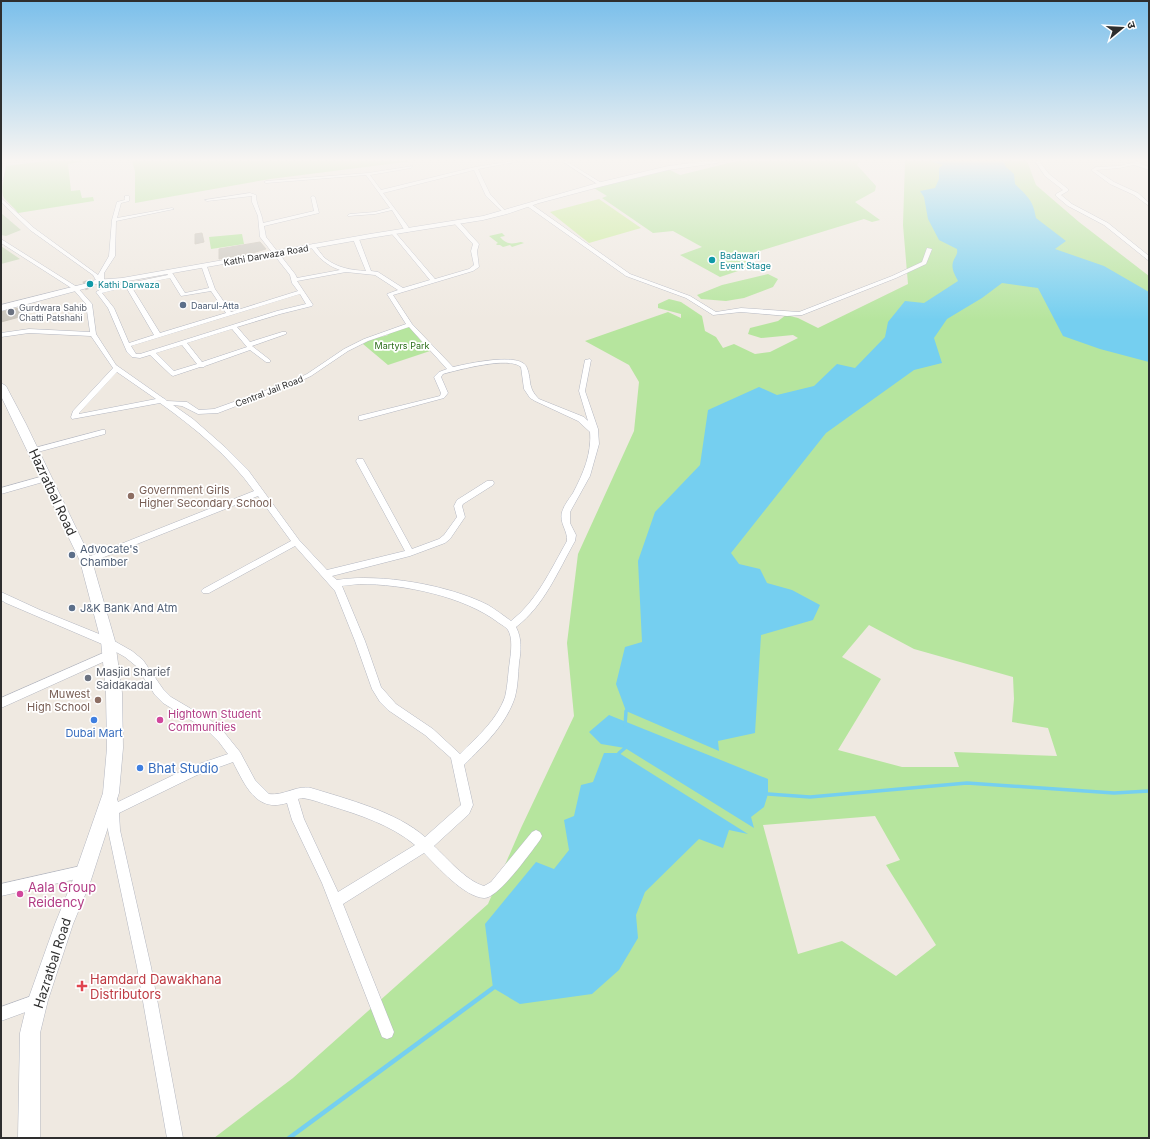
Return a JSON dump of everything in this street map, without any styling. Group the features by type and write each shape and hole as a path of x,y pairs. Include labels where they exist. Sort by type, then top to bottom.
{"street":[{"path":"17,214 32,229 95,274 98,282"},
{"path":"98,282 101,273 112,256 116,214"},
{"path":"114,220 145,214"},
{"path":"158,336 125,282 102,290 99,294 111,308 134,356 152,353 234,328 279,312 310,305 295,283 294,275 277,252 265,240 258,214"},
{"path":"261,225 308,214"},
{"path":"350,215 361,214"},
{"path":"398,214 407,230"},
{"name":"Kathi Darwaza Road","path":"98,282 125,282 170,274 204,265 407,230 457,223 499,214"},
{"path":"542,214 628,275 688,297 715,314 741,310 800,314 894,277 924,263 929,249"},
{"path":"1086,214 1106,224 1149,259"},
{"path":"452,370 410,325 390,295 392,292 471,270 477,266 474,250 476,244 457,223"},
{"path":"394,233 434,280"},
{"path":"356,239 369,272"},
{"path":"1,241 79,287 88,304 93,334 107,357 117,368 165,401 223,450 245,472 296,542 336,584 360,641 377,689 392,707 429,732 451,750 458,763 467,805 465,810 425,845 336,901"},
{"path":"313,246 318,254 328,263 348,271"},
{"path":"204,265 212,288 229,313"},
{"path":"295,280 348,271 369,272 379,275 400,290"},
{"path":"170,274 183,295 212,288"},
{"path":"1,308 79,287"},
{"path":"128,345 301,292"},
{"name":"Central Jail Road","path":"165,401 184,404 198,412 215,411 294,382 309,375 346,350 366,340 410,325"},
{"path":"234,328 250,347 268,361"},
{"path":"1,335 29,331 93,334"},
{"path":"152,353 173,374 202,366 284,333"},
{"path":"184,343 202,366"},
{"path":"511,626 524,616 537,600 571,541 572,535 566,523 566,512 586,476 595,444 594,431 582,391 588,360"},
{"path":"362,418 442,397 445,393 437,377 441,373 501,362 518,362 524,367 525,385 531,395 537,400 581,418 594,431"},
{"path":"117,368 73,418 165,401"},
{"name":"Hazratbal Road","path":"1,386 34,451 86,561 109,648 114,693 115,748 111,793 85,871 64,924 38,1000 30,1033 29,1138"},
{"path":"34,451 102,432"},
{"path":"360,462 410,553"},
{"path":"1,491 47,478"},
{"path":"326,574 410,553 445,540 461,517 458,506 460,502 490,483"},
{"path":"86,561 259,492"},
{"path":"206,591 296,542"},
{"path":"336,584 369,580 439,592 475,602 488,609 511,626 516,638 516,646 512,684 506,705 487,735 458,763"},
{"path":"1,596 22,608 135,659 156,688 167,700 203,721 217,732 236,756 252,784 266,799 276,800 291,795 307,793 375,814 412,834 469,886 485,892 494,886 536,836"},
{"path":"1,703 109,648"},
{"path":"113,810 194,771 236,756"},
{"path":"111,793 114,830 144,967 175,1138"},
{"path":"291,795 298,820 336,901 387,1032"},
{"path":"1,890 85,871"},
{"path":"1,1014 38,1000"}],"green space":[{"path":"1,214 2,214 21,230 6,236 1,235"},
{"path":"553,214 621,214 641,228 589,243"},
{"path":"626,214 872,214 880,220 872,222 864,219 740,257 753,266 720,277 680,255 702,247 673,231 653,233"},
{"path":"903,214 1070,214 1149,276 1149,1138 214,1138 293,1078 488,904 521,828 574,716 567,643 578,554 634,431 639,382 629,365 585,341 668,312 681,318 681,314 658,308 658,304 669,299 681,302 702,316 705,331 716,337 723,348 734,344 755,354 770,352 798,338 793,335 761,338 748,334 750,328 778,321 786,315 798,318 818,328 908,284","holes":["869,625 914,649 1013,677 1014,699 1012,722 1048,728 1057,756 954,752 959,767 902,767 838,750 881,679 842,657","875,816 900,860 886,865 936,945 896,976 842,941 798,954 763,825"]},
{"path":"502,233 505,236 500,237 507,243 524,243 512,247 510,245 503,247 497,245 496,244 498,243 489,236"},
{"path":"242,234 244,244 211,249 209,237"},
{"path":"1,246 20,259 1,264"},
{"path":"768,274 778,279 773,287 744,298 726,301 701,299 697,295 722,285"},
{"name":"Martyrs Park","path":"409,327 430,351 388,365 363,344 372,339 388,335 389,332"}],"water":[{"path":"927,214 1035,214 1036,218 1066,241 1055,249 1104,266 1149,292 1149,362 1100,349 1063,336 1038,288 1002,283 982,298 947,319 934,338 942,363 914,370 826,433 731,553 739,564 760,569 767,583 792,590 820,605 813,620 761,635 755,733 718,741 719,751 626,711 616,684 625,647 642,642 638,561 655,512 700,465 708,410 759,387 777,395 814,386 837,364 855,368 885,337 888,322 905,301 924,303 958,281 953,267 957,249 939,240 928,219"},
{"path":"609,715 768,779 768,794 764,807 751,817 754,828 625,748 601,744 589,732"},
{"path":"604,753 619,753 748,834 729,830 723,848 699,839 645,892 636,915 638,938 619,970 592,994 520,1004 493,988 485,924 536,862 554,869 569,850 564,820 574,816 581,785 593,782"}],"building":[{"path":"202,233 204,242 195,244 195,234"},
{"path":"260,242 266,249 249,254 219,259 219,249"},
{"name":"Gurdwara Sahib Chatti Patshahi","path":"19,308 23,316 1,322 1,312"}],"waterway":[{"path":"625,726 626,711"},
{"path":"619,753 625,748 625,745"},
{"path":"768,794 810,797 967,783 1114,793 1149,791"},
{"path":"289,1138 493,988"}],"tunnel":[{"path":"84,286 95,282"}],"place":[{"name":"Badawari Event Stage","path":"712,260"},
{"name":"Kathi Darwaza","path":"90,284"},
{"name":"Daarul-Atta","path":"183,305"},
{"name":"Gurdwara Sahib Chatti Patshahi","path":"11,312"},
{"name":"Government Girls Higher Secondary School","path":"131,496"},
{"name":"Advocate's Chamber","path":"72,555"},
{"name":"J&K Bank And Atm","path":"72,608"},
{"name":"Masjid Sharief Saidakadal","path":"88,678"},
{"name":"Muwest High School","path":"98,700"},
{"name":"Dubai Mart","path":"94,720"},
{"name":"Hightown Student Communities","path":"160,720"},
{"name":"Bhat Studio","path":"140,768"},
{"name":"Aala Group Reidency","path":"20,894"},
{"name":"Hamdard Dawakhana Distributors","path":"82,986"}]}
